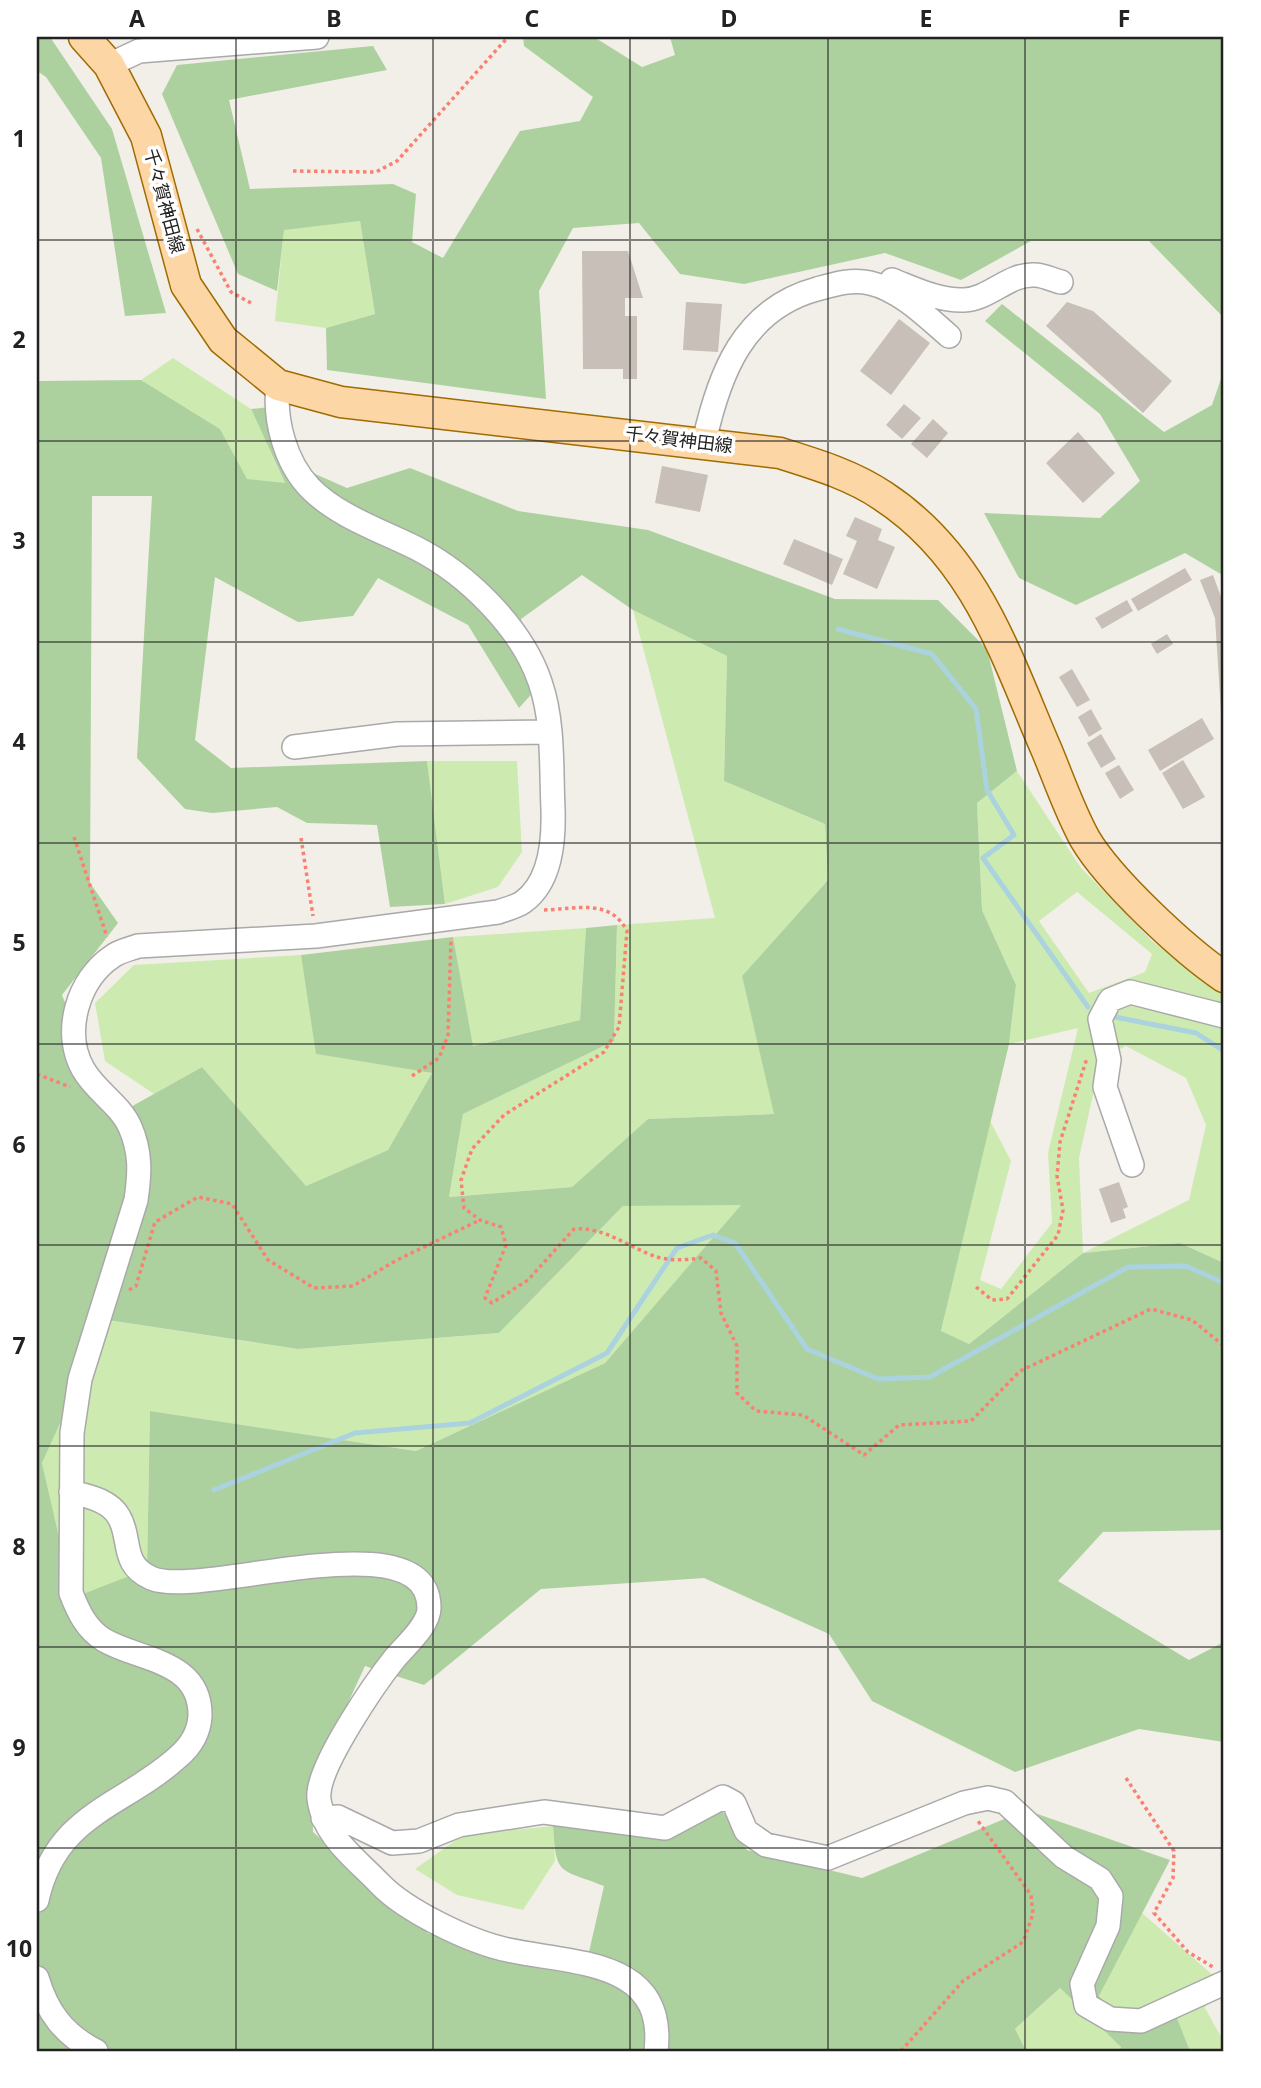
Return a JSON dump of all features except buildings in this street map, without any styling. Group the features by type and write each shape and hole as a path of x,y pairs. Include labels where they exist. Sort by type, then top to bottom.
{"main road":[{"name":"千々賀神田線","path":"84,37 109,65 146,136 186,285 223,340 278,385 341,402 704,442 780,453 830,469 882,495 923,527 964,573 997,633 1086,840 1140,906 1224,977"}],"street":[{"path":"109,65 139,51 317,37"},
{"path":"704,442 713,400 743,338 766,312 807,292 849,281 872,283 889,279 943,299 966,300 990,294 1016,278 1034,275 1061,282"},
{"path":"872,283 910,303 949,336"},
{"path":"37,1900 40,1884 59,1848 93,1813 172,1763 190,1747 199,1724 200,1700 188,1681 167,1665 103,1639 80,1617 71,1593 72,1433 80,1379 136,1200 139,1158 129,1124 83,1070 75,1048 73,1024 79,1000 91,976 113,955 138,947 316,936 498,912 523,902 538,885 549,863 554,822 550,732 540,682 509,625 464,579 420,550 339,510 310,488 286,451 275,409 278,385"},
{"path":"294,747 398,734 550,732"},
{"path":"1132,1165 1105,1087 1109,1060 1100,1019 1110,1000 1130,992 1224,1016"},
{"path":"71,1492 96,1498 119,1516 132,1563 152,1579 184,1582 338,1562 397,1570 416,1578 427,1594 429,1611 418,1631 377,1681 326,1769 319,1794 323,1818 343,1845 391,1895 466,1936 506,1950 584,1961 613,1971 646,1996 659,2025 656,2051"},
{"path":"323,1818 338,1817 392,1843 419,1841 459,1825 544,1812 665,1828 723,1797 734,1803 746,1831 766,1845 828,1858 964,1803 988,1798 1005,1802 1064,1857 1100,1880 1111,1896 1108,1926 1082,1984 1086,2005 1110,2019 1141,2021 1220,1976"},
{"path":"37,1978 43,2000 57,2022 78,2042 96,2051"}],"path":[{"path":"293,171 376,172 397,161 508,37"},
{"path":"166,210 195,225 231,292 251,303"},
{"path":"74,837 113,955"},
{"path":"301,838 316,936"},
{"path":"523,902 540,910 606,908 620,918 627,931 618,1027 604,1052 504,1115 472,1149 461,1180 464,1208 480,1220 501,1227 506,1245 485,1298 492,1303 528,1280 574,1229 588,1227 659,1258 682,1261 701,1258 716,1271 721,1312 737,1346 737,1393 756,1411 803,1415 864,1455 899,1425 971,1421 1020,1371 1151,1309 1192,1320 1224,1346"},
{"path":"412,1076 439,1058 448,1035 452,918"},
{"path":"976,1287 992,1300 1007,1299 1058,1235 1063,1210 1057,1176 1060,1142 1088,1056"},
{"path":"104,1303 136,1286 155,1222 198,1196 232,1204 268,1260 314,1288 353,1286 397,1260 480,1220"},
{"path":"1126,1778 1174,1851 1173,1878 1154,1913 1188,1952 1220,1976"},
{"path":"901,2051 963,1981 1023,1942 1033,1914 1031,1895 964,1803"}],"green space":[{"path":"37,37 50,37 112,129 166,313 125,316 101,158 46,77 37,71"},
{"path":"523,37 594,37 642,67 675,55 670,37 1224,37 1224,318 1149,241 1031,241 961,280 885,253 744,284 680,274 639,223 573,228 539,291 546,399 327,370 326,328 375,314 360,221 284,230 277,291 238,274 162,94 177,65 373,46 387,70 229,100 250,189 393,184 416,194 412,242 443,258 520,131 580,121 593,97 524,46"},
{"path":"360,221 375,314 326,328 275,321 284,229"},
{"path":"1002,304 1164,432 1212,405 1224,370 1224,576 1185,553 1076,605 1019,578 984,513 1100,518 1140,481 1100,414 985,321"},
{"path":"173,358 251,409 285,484 247,480 220,429 141,380"},
{"path":"141,380 220,429 247,479 285,483 251,409 270,407 297,466 347,488 410,468 518,511 648,530 835,599 938,600 987,649 1017,771 977,803 982,910 1016,985 1009,1044 941,1331 969,1344 1083,1253 1180,1243 1224,1263 1224,1530 1103,1532 1058,1581 1189,1660 1224,1642 1224,1742 1139,1729 1015,1772 872,1701 829,1634 704,1578 541,1589 424,1685 365,1666 312,1781 313,1832 429,1934 514,1938 589,1952 604,1886 569,1873 563,1868 556,1854 553,1826 675,1831 720,1807 747,1850 862,1878 1026,1810 1170,1860 1099,1996 1125,2028 1177,2018 1190,2051 1119,2051 1121,2047 1060,1988 1015,2029 1026,2051 37,2051 37,381","holes":["92,496 152,496 137,758 185,809 212,813 277,807 307,823 377,825 390,907 445,904 427,761 231,768 195,740 215,577 298,622 353,616 378,578 468,625 519,708 538,687 521,619 582,575 633,610 727,656 724,781 825,824 828,880 742,976 774,1114 648,1119 572,1187 449,1197 463,1114 614,1041 617,925 586,928 580,1020 473,1046 453,937 301,955 316,1054 432,1073 388,1150 306,1186 202,1067 111,1118 62,995 118,923 90,883","741,1205 605,1363 416,1451 150,1411 147,1569 73,1598 42,1463 107,1320 298,1349 499,1333 623,1206"]},
{"path":"633,610 727,656 724,781 825,824 828,880 742,976 775,1114 648,1119 572,1187 449,1197 463,1114 614,1041 617,925 715,918"},
{"path":"427,761 517,761 522,852 498,887 445,904"},
{"path":"1017,771 1081,868 1153,942 1224,994 1224,1263 1180,1243 1083,1253 969,1344 941,1332 989,1119 1011,1161 980,1280 1001,1289 1052,1223 1048,1153 1078,1028 1009,1044 1016,985 982,910 977,803","holes":["1077,892 1152,954 1145,972 1089,993 1039,921","1126,1046 1186,1078 1206,1125 1189,1200 1083,1253 1079,1158 1101,1059"]},
{"path":"586,928 580,1020 472,1046 453,937"},
{"path":"301,955 317,1054 432,1073 388,1150 306,1186 202,1067 154,1094 105,1061 95,1003 134,965"},
{"path":"742,1204 605,1363 416,1451 150,1411 147,1569 73,1599 42,1463 106,1320 298,1349 499,1333 623,1206"},
{"path":"553,1826 555,1861 523,1910 457,1895 415,1869 463,1835"},
{"path":"1142,1913 1216,1978 1205,2008 1224,2042 1224,2051 1190,2051 1177,2018 1125,2028 1099,1996"},
{"path":"1060,1988 1121,2047 1119,2051 1026,2051 1014,2030"}],"waterway":[{"path":"838,629 932,654 976,709 987,790 1014,835 983,858 1088,1007"},
{"path":"1115,1017 1196,1033 1224,1051"},
{"path":"214,1490 355,1433 470,1423 607,1353 677,1248 713,1235 735,1243 807,1349 878,1379 930,1377 1128,1267 1186,1266 1224,1283"},
{"path":"1224,2009 1224,2018"}]}
